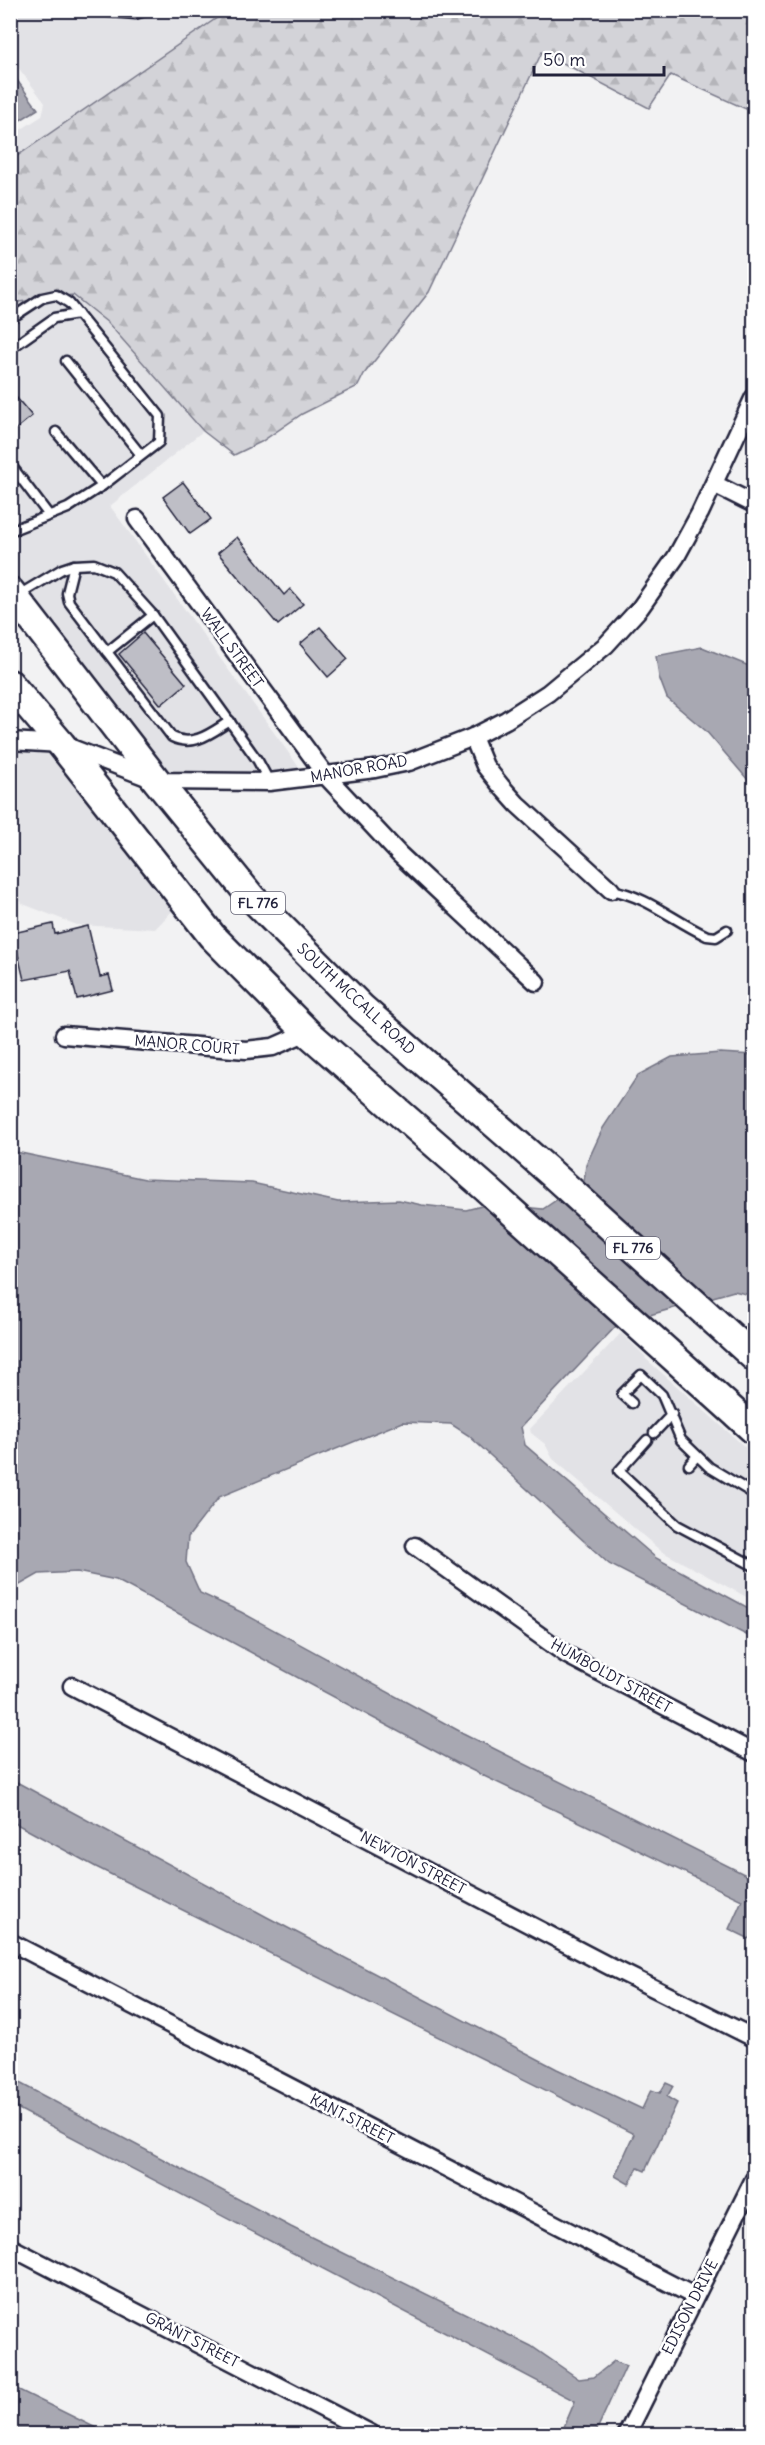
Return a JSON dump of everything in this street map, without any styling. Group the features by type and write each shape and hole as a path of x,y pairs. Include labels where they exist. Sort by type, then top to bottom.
{"main road":[{"name":"SOUTH MCCALL ROAD","path":"13,594 157,781 252,898 346,993 551,1173 754,1357"},
{"path":"10,684 61,744 212,936 307,1032 489,1191 754,1430"}],"street":[{"name":"MANOR ROAD","path":"10,741 61,744 157,781 269,782 327,777 409,762 473,737 506,720 548,693 606,645 640,608 676,557 714,484 754,397"},
{"path":"714,484 754,504"},
{"name":"WALL STREET","path":"137,519 327,777 399,854 536,982"},
{"path":"473,737 485,766 501,786 611,890"},
{"name":"MANOR COURT","path":"64,1035 246,1050 273,1047 307,1032"},
{"name":"HUMBOLDT STREET","path":"415,1546 567,1655 754,1753"},
{"name":"NEWTON STREET","path":"72,1686 609,1966 754,2038"},
{"name":"KANT STREET","path":"10,1942 694,2296"},
{"name":"EDISON DRIVE","path":"627,2434 694,2296 750,2200 754,2179"},
{"name":"GRANT STREET","path":"10,2247 372,2434"}],"lane":[{"path":"89,10 135,14 148,10"},
{"path":"10,319 42,298 56,295 69,303 160,416 159,442 102,486 68,508 10,531"},
{"path":"10,349 54,318 78,314"},
{"path":"66,361 141,455"},
{"path":"56,432 102,486"},
{"path":"10,464 48,514"},
{"path":"13,594 74,565 94,564 114,572 153,615 258,761 269,782"},
{"path":"74,565 67,593 69,602 172,736 182,740 198,741 230,721"},
{"path":"107,652 153,615"},
{"path":"611,890 627,893 651,903 707,936 716,937 727,930"},
{"path":"632,1403 622,1394 641,1375 662,1395 672,1414 681,1440 709,1467 754,1494"},
{"path":"652,1421 657,1430 672,1414"},
{"path":"647,1440 619,1472 656,1500 677,1525 731,1549 754,1566"},
{"path":"689,1465 697,1455"}],"shaded area":[{"path":"11,11 227,11 11,161 11,133 14,134 42,116 45,103 11,58"},
{"path":"11,72 38,109 11,126"},
{"path":"73,295 108,323 203,431 110,506 301,770 162,771 11,574 10,303"},
{"path":"702,647 754,668 754,787 706,731 667,698 659,677 656,656"},
{"path":"11,751 56,754 176,907 155,929 77,925 23,904 12,892 14,880 11,873"},
{"path":"720,1053 754,1055 754,1296 734,1291 618,1324 521,1427 525,1445 656,1558 754,1611 754,1639 609,1564 468,1435 451,1424 402,1422 219,1497 188,1537 186,1562 200,1593 241,1612 463,1733 754,1879 754,1941 729,1929 742,1900 459,1764 116,1580 77,1572 39,1574 11,1590 11,1151 145,1179 252,1183 338,1202 399,1200 466,1210 489,1204 543,1209 584,1181 586,1165 603,1128 638,1075 672,1057"},
{"path":"621,1333 645,1358 754,1455 754,1601 661,1551 553,1459 545,1444 531,1433 530,1429"},
{"path":"11,1779 557,2069 642,2109 651,2090 660,2093 666,2083 673,2086 667,2097 677,2103 645,2171 638,2168 629,2184 615,2176 634,2134 96,1867 11,1821"},
{"path":"10,2078 291,2227 531,2346 579,2379 594,2377 614,2361 626,2366 595,2434 561,2434 575,2401 11,2105"},
{"path":"10,2386 108,2434 25,2434 11,2428"}],"green space":[{"path":"227,11 754,11 754,91 746,109 671,75 649,108 542,52 429,292 364,374 358,386 302,414 261,442 234,455 203,431 108,323 73,295 11,303 10,161"}],"building":[{"path":"10,390 32,416 10,434"},
{"path":"183,482 211,519 190,534 163,497"},
{"path":"237,537 284,595 290,589 303,604 278,625 218,553"},
{"path":"320,627 348,659 328,677 300,644"},
{"path":"143,633 186,684 161,705 119,654"},
{"path":"53,924 55,934 88,926 100,977 109,975 113,990 77,999 70,971 24,980 13,933"}]}
